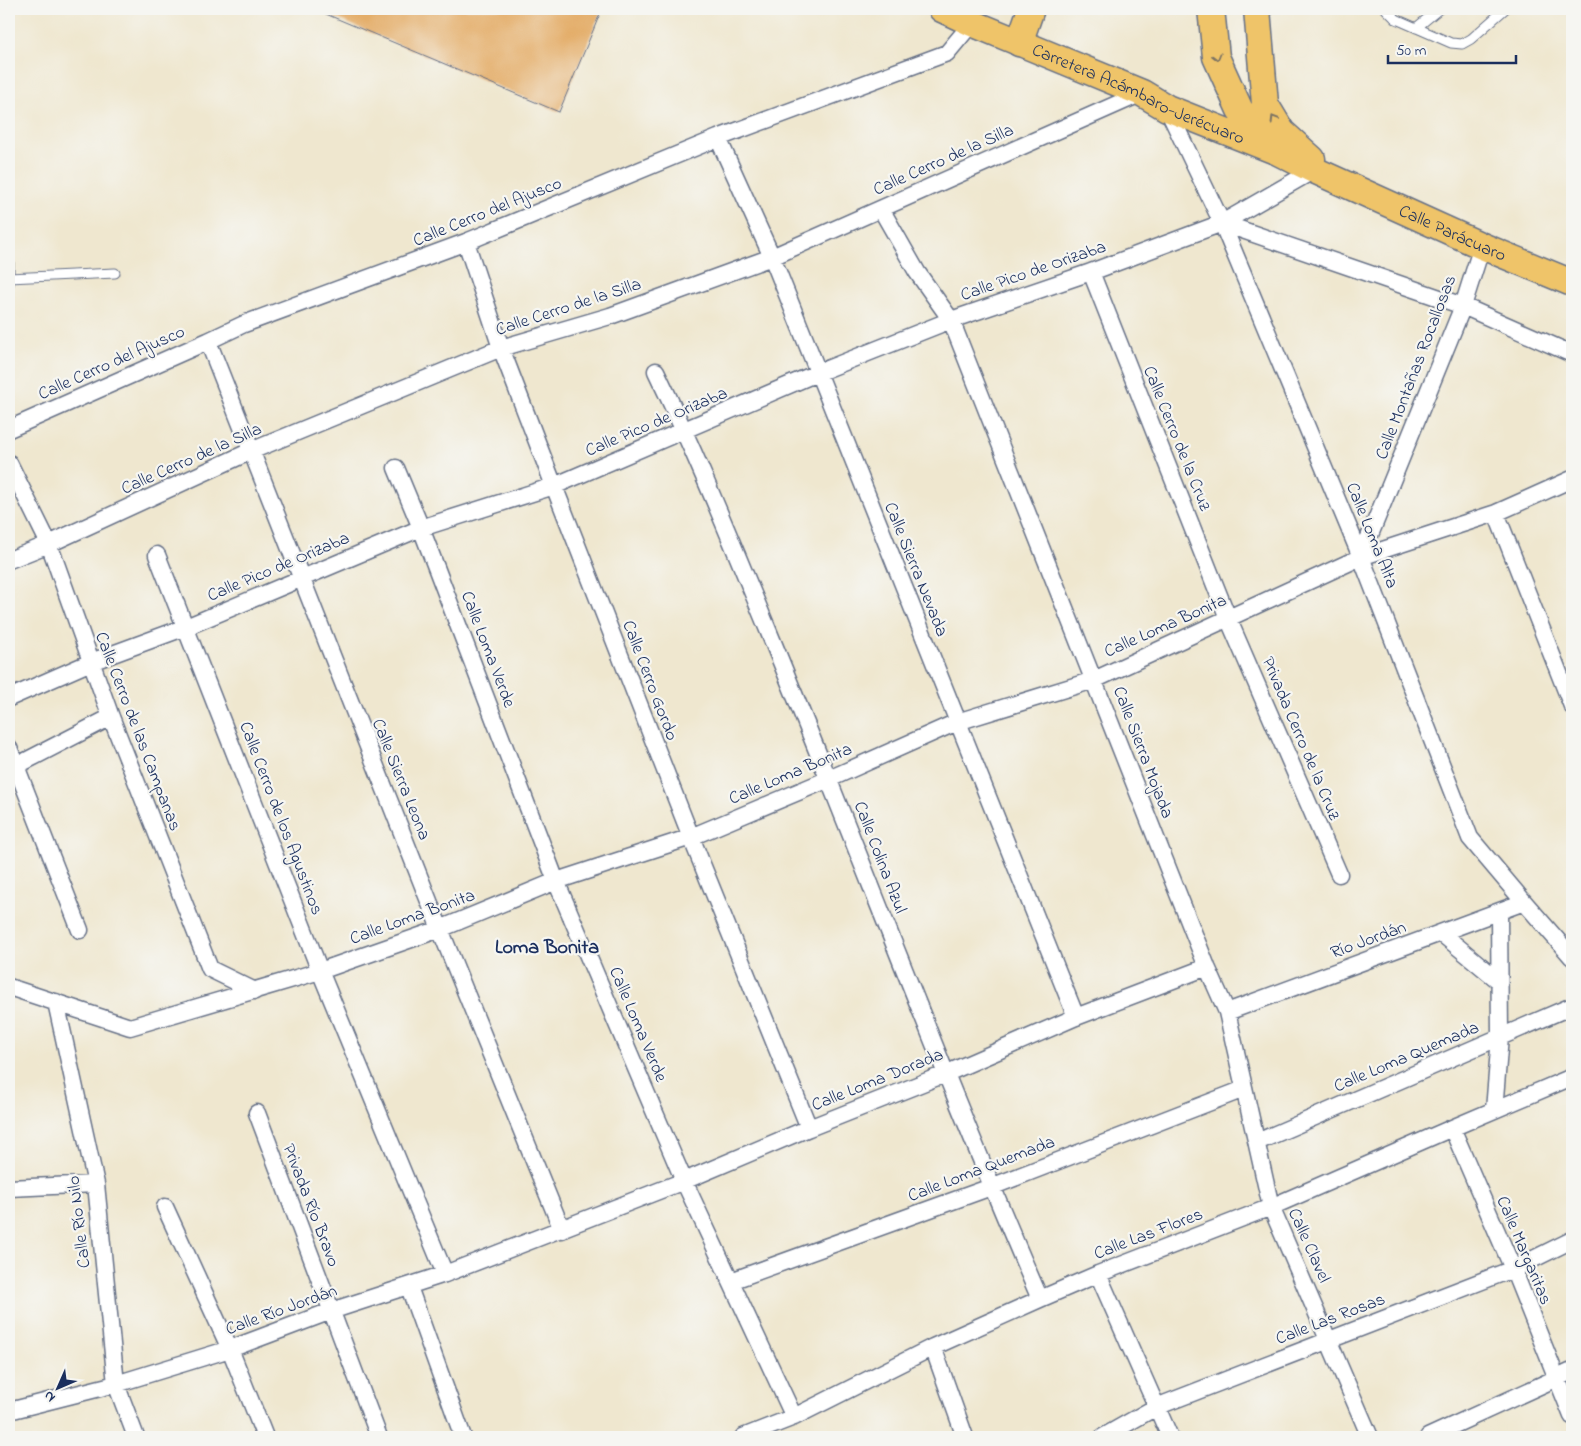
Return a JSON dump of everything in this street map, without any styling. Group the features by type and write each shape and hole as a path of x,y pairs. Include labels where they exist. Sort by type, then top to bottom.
{"main road":[{"name":"Carretera Acámbaro-Jerécuaro","path":"942,9 1142,93 1166,108 1278,152 1324,174"},
{"path":"1019,42 1031,9"},
{"path":"1211,9 1216,57 1240,110 1278,152"},
{"path":"1257,9 1265,104 1282,132 1324,174"},
{"path":"1260,37 1277,9"},
{"name":"Calle Parácuaro","path":"1324,174 1482,246 1572,283"}],"street":[{"name":"Calle Cerro del Ajusco","path":"9,429 244,324 466,242 718,138 948,53 972,23"},
{"name":"Calle Cerro de la Silla","path":"9,560 49,544 251,452 501,348 610,316 772,257 1142,93"},
{"name":"Calle Loma Alta","path":"1166,108 1222,223 1361,557 1470,838 1572,957"},
{"name":"Calle Sierra Nevada","path":"718,138 772,257 956,722 1076,1017"},
{"name":"Calle Pico de Orizaba","path":"9,698 91,662 186,626 421,528 554,486 817,373 951,320 1091,272 1222,223 1324,174"},
{"name":"Calle Sierra Mojada","path":"881,209 917,272 951,320 1226,1012 1271,1207"},
{"path":"1222,223 1463,306 1572,354"},
{"name":"Calle Cerro Gordo","path":"466,242 501,348 554,486 691,837 809,1128"},
{"name":"Calle Montañas Rocallosas","path":"1361,557 1463,306 1482,246"},
{"name":"Calle Cerro de la Cruz","path":"1091,272 1228,618"},
{"name":"Calle Sierra Leona","path":"208,341 440,929 562,1230"},
{"name":"Calle Colina Azul","path":"656,371 685,430 829,779 991,1187 1040,1299"},
{"name":"Calle Cerro de las Campanas","path":"9,463 49,544 111,717 210,969 255,991"},
{"name":"Calle Loma Verde","path":"396,468 421,528 556,881 684,1181 794,1417"},
{"name":"Calle Loma Bonita","path":"9,987 130,1027 320,971 440,929 556,881 691,837 829,779 956,722 1094,680 1361,557 1496,512 1572,479"},
{"path":"1496,512 1572,706"},
{"name":"Calle Cerro de los Agustinos","path":"157,555 320,971 445,1274"},
{"name":"Privada Cerro de la Cruz","path":"1228,618 1339,874"},
{"path":"16,766 111,717"},
{"path":"9,748 80,930"},
{"name":"Río Jordán","path":"1226,1012 1524,902"},
{"path":"1494,1110 1500,1037 1499,912"},
{"path":"1441,933 1499,981"},
{"name":"Calle Loma Dorada","path":"562,1230 945,1074 1076,1017 1207,967"},
{"name":"Calle Río Nilo","path":"56,1002 96,1184 116,1384 136,1437"},
{"name":"Calle Loma Quemada","path":"1257,1142 1572,1006"},
{"name":"Calle Las Flores","path":"742,1437 759,1434 934,1347 1040,1299 1098,1274 1271,1207 1572,1077"},
{"name":"Calle Loma Quemada","path":"731,1281 991,1187 1244,1089"},
{"name":"Privada Río Bravo","path":"257,1113 379,1437"},
{"name":"Calle Margaritas","path":"1452,1128 1513,1269 1572,1416"},
{"path":"9,1188 96,1184"},
{"path":"165,1207 230,1349 265,1437"},
{"name":"Calle Clavel","path":"1271,1207 1370,1437"},
{"name":"Calle Río Jordán","path":"9,1410 116,1384 230,1349 331,1311 409,1287 562,1230"},
{"name":"Calle Las Rosas","path":"1103,1437 1156,1407 1513,1269 1572,1240"},
{"path":"1098,1274 1170,1437"},
{"path":"409,1287 463,1437"},
{"path":"934,1347 965,1437"},
{"path":"1428,1437 1572,1372"}],"lane":[{"path":"1386,9 1396,19 1451,43 1462,44 1471,39 1505,9"},
{"path":"1416,28 1439,9"},
{"path":"9,259 9,284"},
{"path":"9,278 115,273"}],"building":[{"path":"314,9 602,9 559,112"}],"district":[{"name":"Loma Bonita","path":"547,946"}]}
